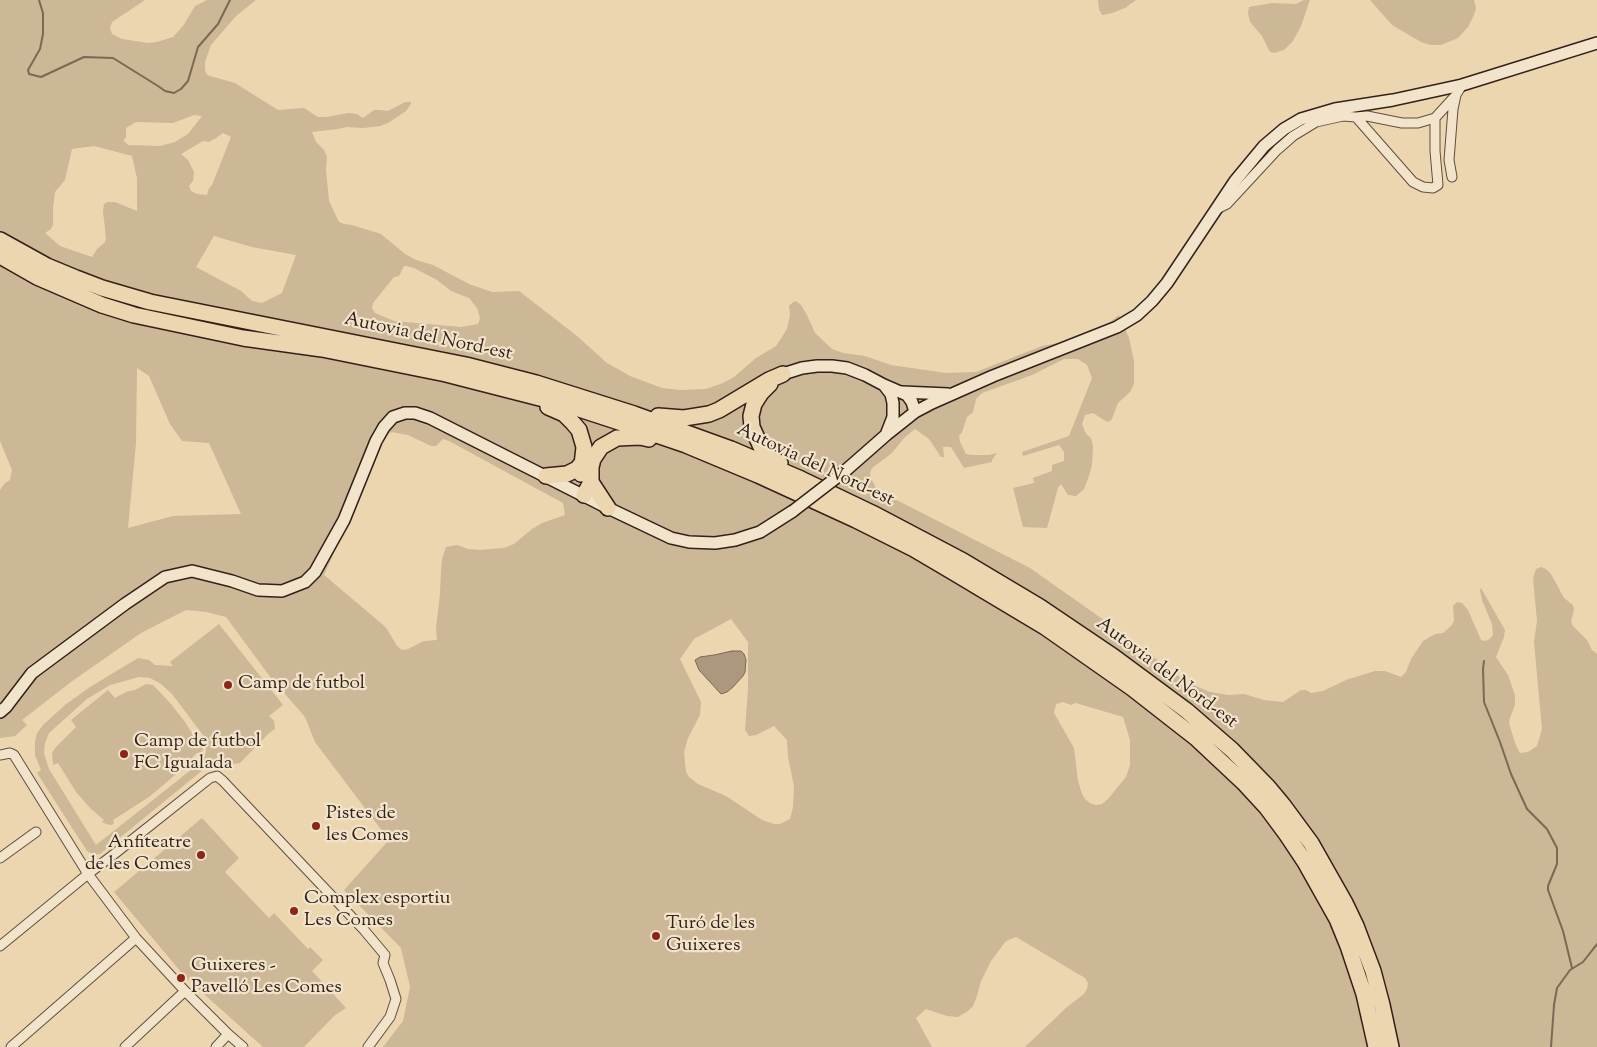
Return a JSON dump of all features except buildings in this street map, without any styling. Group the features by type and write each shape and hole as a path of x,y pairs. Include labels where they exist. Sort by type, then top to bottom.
{"highway":[{"name":"Autovia del Nord-est","path":"0,240 47,266 76,278 150,302 466,365 536,383 634,414 731,449 801,479 872,513 963,561 1040,607 1114,657 1187,711 1246,764 1283,805 1322,861 1356,926 1373,971 1391,1047"},
{"name":"Autovia del Nord-est","path":"0,256 37,277 102,305 134,315 243,338 322,349 407,366 567,405 686,445 758,475 914,549 1021,612 1132,688 1202,743 1244,783 1267,808 1301,855 1322,889 1337,919 1356,967 1376,1047"},
{"path":"634,414 674,418 701,416 719,410 783,374"},
{"path":"783,374 768,386 758,398 752,410 752,427 758,442 765,452 801,479"},
{"path":"530,395 543,404 564,414 579,430 584,447 581,480 587,489 608,508"},
{"path":"587,489 596,453 608,442 617,438 640,436 666,444 686,445"},
{"path":"546,476 568,474 577,469 582,463"}],"street":[{"path":"608,508 671,538 690,542 706,543 735,540 760,532 792,511 845,471 915,412 950,394 1117,327 1137,315 1167,283 1235,181 1264,146 1284,129 1300,119 1335,109 1459,90 1597,43"},
{"path":"1216,210 1227,204 1277,150 1293,136 1316,122 1343,116 1367,116 1402,123 1418,123 1435,118 1459,90"},
{"path":"1452,177 1449,160 1452,118 1459,90"},
{"path":"1356,117 1412,182 1423,187 1432,188 1438,185 1435,118"},
{"path":"783,374 802,368 832,366 854,370 910,399 915,412"},
{"path":"893,391 950,394"},
{"path":"886,435 894,411 893,391"},
{"path":"0,712 32,673 166,576 192,571 258,590 282,591 305,582 315,572 339,529 376,442 384,427 394,417 405,413 415,413 430,418 546,476 587,489"},
{"path":"0,756 10,753 14,755 88,874 136,938 185,991 243,1047"},
{"path":"0,946 210,778 217,776 385,955 383,963 396,999 390,1017 368,1047"},
{"path":"0,858 36,832"},
{"path":"11,1047 136,938"},
{"path":"126,1047 185,991"},
{"path":"216,1047 228,1034"}],"shaded area":[{"path":"0,0 145,0 112,22 110,28 112,34 122,39 148,43 173,37 183,26 195,6 207,0 256,0 236,16 211,45 205,62 207,75 235,83 278,110 304,108 318,117 349,113 357,114 363,118 374,110 388,111 405,102 411,102 406,111 380,126 347,127 312,132 316,142 324,150 327,157 326,170 329,201 339,222 381,234 405,254 416,260 433,265 469,284 492,292 519,291 577,336 607,363 630,376 662,388 680,390 706,389 734,377 756,358 776,346 787,329 790,315 789,306 796,301 807,315 815,333 832,349 843,353 865,356 891,365 946,373 976,372 1042,346 1063,342 1105,326 1119,315 1129,338 1134,361 1134,384 1130,392 1118,403 1110,421 1107,422 1093,413 1085,415 1082,424 1086,434 1091,438 1093,446 1092,465 1089,476 1084,489 1076,496 1068,495 1061,484 1058,488 1047,528 1023,527 1013,488 1034,483 1033,478 1052,471 1052,465 1064,461 1064,452 1059,445 1023,456 1022,452 1069,436 1092,378 1087,365 1078,359 1064,359 1032,375 982,393 976,399 973,412 967,417 959,436 960,442 966,454 989,455 997,453 992,462 964,468 951,447 943,447 944,457 941,457 929,439 915,429 904,438 892,453 872,468 871,478 877,490 1030,568 1118,630 1186,682 1210,692 1229,695 1244,694 1264,700 1283,702 1301,690 1311,693 1323,691 1346,680 1375,671 1385,671 1401,677 1406,672 1411,659 1423,641 1435,634 1443,633 1451,626 1454,621 1453,606 1457,602 1462,603 1468,610 1481,640 1490,639 1493,635 1492,624 1482,600 1481,588 1505,630 1496,657 1508,675 1515,695 1515,705 1509,723 1520,753 1528,752 1537,746 1542,729 1534,642 1537,621 1533,578 1536,569 1541,567 1546,569 1551,574 1564,598 1573,605 1574,610 1571,621 1573,626 1587,640 1592,650 1597,654 1597,1047 1025,1047 1067,1007 1084,994 1088,983 1085,978 1016,937 1006,941 991,961 981,981 973,1006 968,1011 958,1017 947,1016 926,1009 916,1018 932,1047 383,1047 403,1021 410,987 401,948 344,890 389,840 315,742 305,717 271,678 226,617 207,612 186,610 141,633 71,682 22,720 27,725 15,736 0,738 0,490 10,480 12,470 0,441","holes":["194,115 202,116 188,134 175,142 160,146 128,145 123,140 126,138 126,128 136,122 173,123","223,133 231,137 207,195 197,194 191,191 189,186 193,181 194,172 188,160 181,154 203,141 209,142","94,146 132,156 137,178 137,211 115,202 104,204 106,238 105,242 92,257 60,246 45,233 53,225 55,192 65,180 72,149","214,236 252,247 296,255 282,293 262,303 252,301 241,291 196,267","404,266 406,266 437,280 451,291 469,298 477,308 480,318 478,324 461,327 394,321 375,313 372,308 373,303 394,277 399,276","137,368 149,376 170,424 182,441 209,443 241,514 173,516 128,528 136,443","392,432 408,435 431,446 436,446 443,439 563,503 565,515 542,523 514,544 504,548 480,550 468,549 457,545 446,547 442,559 436,628 437,640 424,641 402,650 397,646 382,624 324,575 369,475 384,436","731,619 748,642 748,689 745,730 749,736 756,735 774,726 787,740 788,757 794,786 793,807 790,819 780,824 762,820 726,796 698,784 689,777 686,772 684,752 688,738 700,715 701,702 680,659 694,639","1063,702 1071,705 1076,703 1123,717 1130,740 1130,765 1126,777 1102,804 1090,803 1082,794 1078,781 1074,748 1054,713 1056,704"]},
{"path":"1098,0 1136,0 1125,8 1102,15"},
{"path":"1304,0 1310,0 1301,26 1293,41 1284,50 1274,53 1270,52 1262,36 1250,22 1249,7 1272,3 1296,4"},
{"path":"1370,0 1474,0 1476,8 1468,27 1458,38 1441,45 1430,45 1421,42 1392,25"},
{"path":"219,624 283,705 269,716 274,721 275,729 240,763 231,764 215,760 100,854 94,855 87,851 37,773 41,770 35,755 37,733 65,705 90,687 138,658 149,660 155,665 173,666 170,662","holes":["139,677 150,678 161,684 172,694 203,735 206,742 206,752 201,762 96,845 49,769 44,753 45,743 49,733 87,699 110,685"]},
{"path":"741,651 744,654 746,660 745,672 733,687 721,694 699,670 695,660 700,657"},
{"name":"Camp de futbol FC Igualada","path":"146,684 153,685 171,704 197,741 201,739 203,750 199,755 197,753 149,797 113,820 114,824 106,824 102,822 104,820 76,792 58,763 53,765 52,753 76,727 71,720 108,690 115,698"},
{"path":"202,818 239,858 225,872 269,918 274,913 308,949 310,947 323,960 312,971 346,1008 335,1015 304,1047 263,1047 186,978 114,892"}],"waterway":[{"path":"39,0 43,13 43,34 40,49 28,70 29,74 41,77 84,57 113,58 165,91 174,93 181,89 188,81 198,47 218,24 230,0"},
{"path":"1484,661 1484,702 1511,774 1527,809 1547,829 1557,848 1557,864 1548,890 1563,931 1572,968"},
{"path":"1551,1047 1557,988 1570,970 1583,962 1597,944"}],"place":[{"name":"Camp de futbol","path":"228,685"},
{"name":"Camp de futbol FC Igualada","path":"124,754"},
{"name":"Pistes de les Comes","path":"316,826"},
{"name":"Anfiteatre de les Comes","path":"201,855"},
{"name":"Complex esportiu Les Comes","path":"294,911"},
{"name":"Turó de les Guixeres","path":"656,936"},
{"name":"Guixeres - Pavelló Les Comes","path":"181,978"}]}
